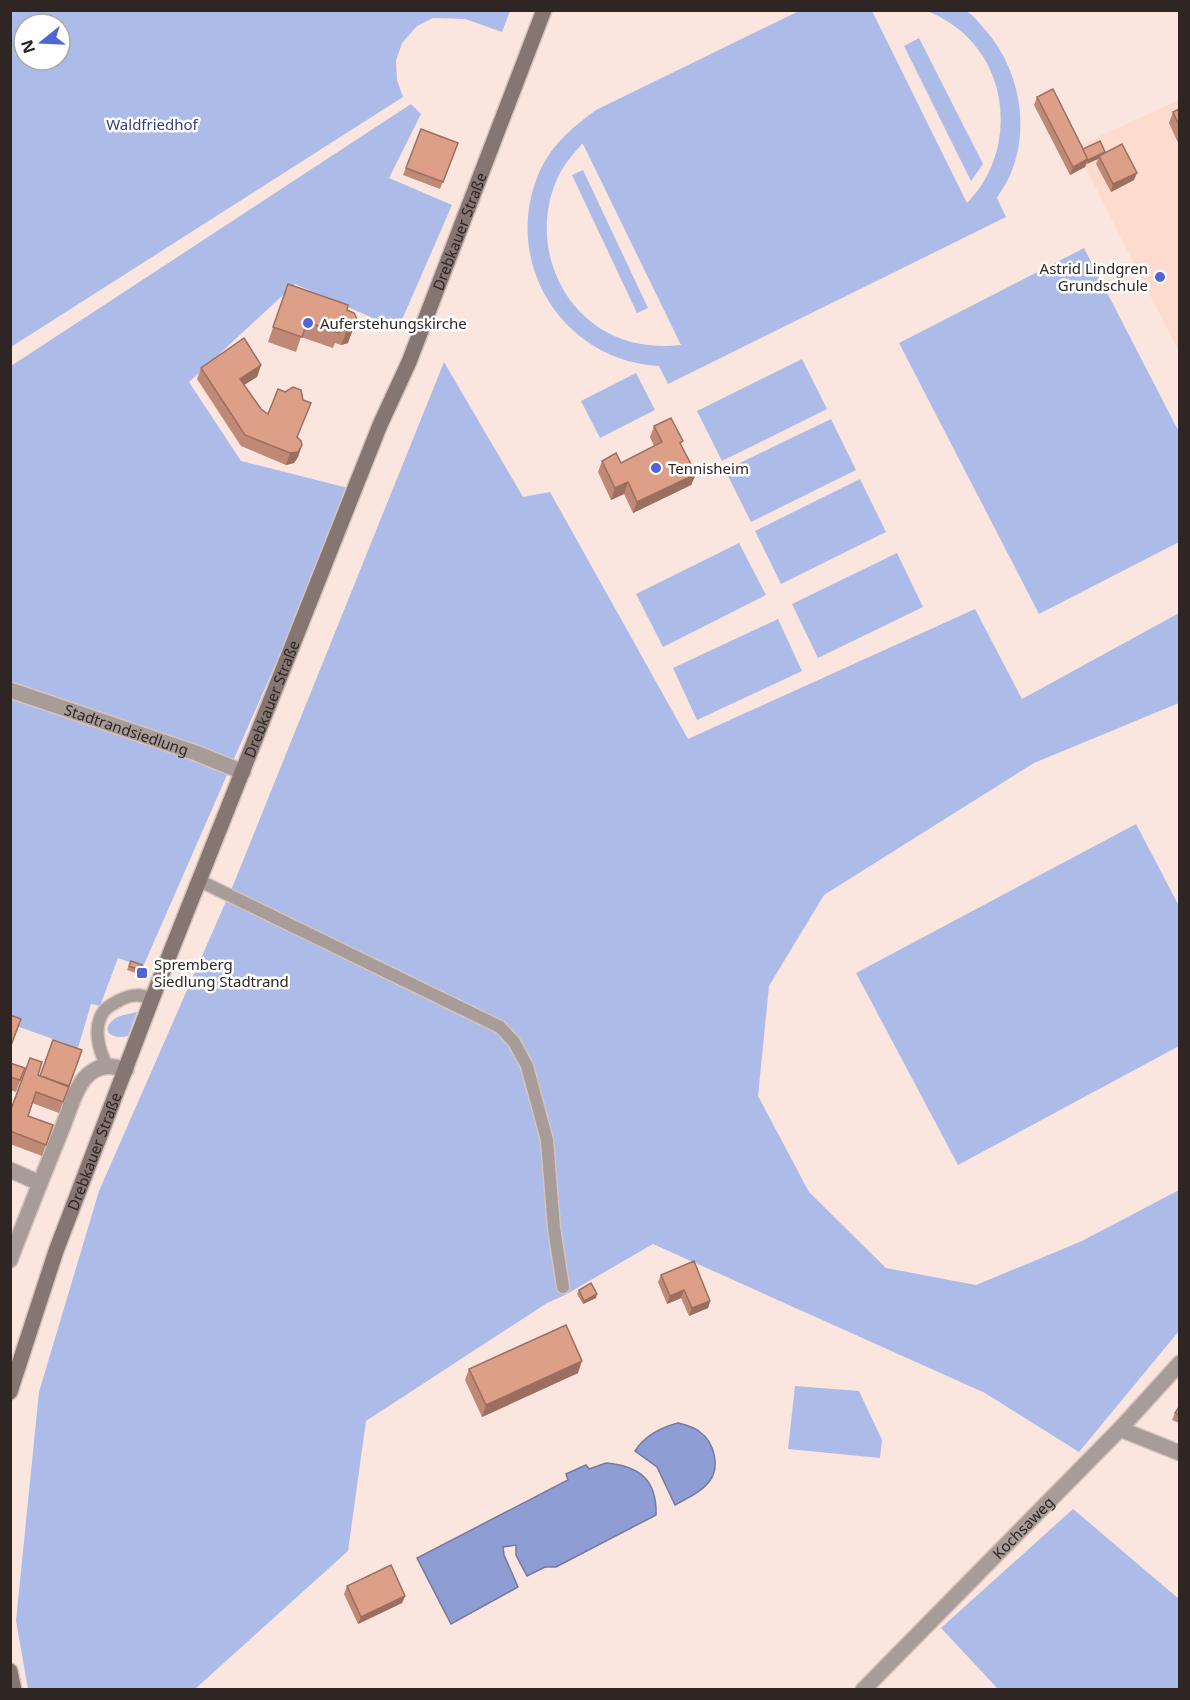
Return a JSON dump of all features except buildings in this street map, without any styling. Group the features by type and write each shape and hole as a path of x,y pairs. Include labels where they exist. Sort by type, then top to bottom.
{"street":[{"name":"Drebkauer Straße","path":"10,1392 56,1251 152,999 380,425 409,362 544,10"},
{"name":"Stadtrandsiedlung","path":"10,690 196,753 243,772"},
{"path":"10,1260 84,1080 93,1072 107,1066 126,1070"},
{"path":"10,1170 40,1183"},
{"name":"Kochsaweg","path":"864,1689 1120,1429 1179,1363"},
{"path":"1120,1429 1179,1453"},
{"path":"10,1671 14,1689"}],"lane":[{"path":"198,880 500,1028 514,1042 527,1066 547,1140 554,1228 563,1287"},
{"path":"107,1066 98,1040 99,1028 106,1008 129,996 143,995 152,999"}],"shaded area":[{"name":"Astrid Lindgren Grundschule","path":"1179,100 1179,352 1075,147"},
{"path":"678,1423 695,1428 705,1436 712,1448 715,1469 713,1476 705,1486 675,1505 657,1467 635,1451 654,1433"},
{"path":"606,1463 628,1467 644,1477 653,1493 656,1515 556,1567 545,1567 527,1576 516,1555 516,1545 503,1547 504,1555 518,1587 451,1624 417,1558 568,1480 566,1474 586,1465 589,1469"}],"green space":[{"path":"956,9 964,10 976,19 998,46 1007,62 1018,98 1020,135 1011,174 997,198 1006,217 668,384 659,366 625,360 596,347 570,328 550,303 536,275 528,244 529,211 537,178 554,148 596,110 799,11 872,11 967,203 981,186 998,146 1001,124 1000,102 985,60 972,42 951,24 927,11","holes":["583,144 681,345 636,343 599,328 580,312 565,292 554,270 548,246 547,222 551,197 560,173"]},
{"name":"Waldfriedhof","path":"11,10 510,10 502,32 465,19 433,18 417,26 402,43 396,61 397,80 403,97 11,347"},
{"path":"919,38 983,164 971,181 904,46"},
{"path":"411,104 421,114 389,178 452,205 398,329 295,284 189,382 241,461 352,489 143,967 118,958 100,1006 91,1004 78,1048 11,1024 11,366"},
{"path":"583,170 648,308 637,313 572,175"},
{"path":"1084,248 1179,432 1179,542 1039,614 899,343"},
{"path":"802,359 827,409 722,461 697,411"},
{"path":"444,362 523,497 550,492 688,739 975,609 1022,699 1179,613 1179,703 1034,763 824,895 769,986 758,1096 809,1192 886,1268 976,1285 1082,1241 1179,1190 1179,1331 1079,1452 985,1393 653,1244 547,1303 366,1421 348,1551 195,1689 28,1689 16,1621 39,1392 99,1191 234,883"},
{"path":"636,373 655,410 600,438 581,401"},
{"path":"831,419 856,470 751,522 725,470"},
{"path":"860,479 886,532 781,584 755,531"},
{"path":"739,543 766,595 663,647 636,594"},
{"path":"897,553 923,607 818,658 792,604"},
{"path":"778,619 802,671 697,720 673,668"},
{"path":"1136,824 1179,906 1179,1046 958,1165 856,973"},
{"path":"137,1012 128,1036 118,1037 110,1034 107,1028 115,1018"},
{"path":"795,1386 859,1391 882,1440 880,1458 788,1449"},
{"path":"1073,1509 1179,1599 1179,1689 998,1689 941,1628"}],"place":[{"name":"Astrid Lindgren Grundschule","path":"1160,277"},
{"name":"Auferstehungskirche","path":"308,323"},
{"name":"Tennisheim","path":"656,468"},
{"name":"Spremberg Siedlung Stadtrand","path":"142,973"}]}
